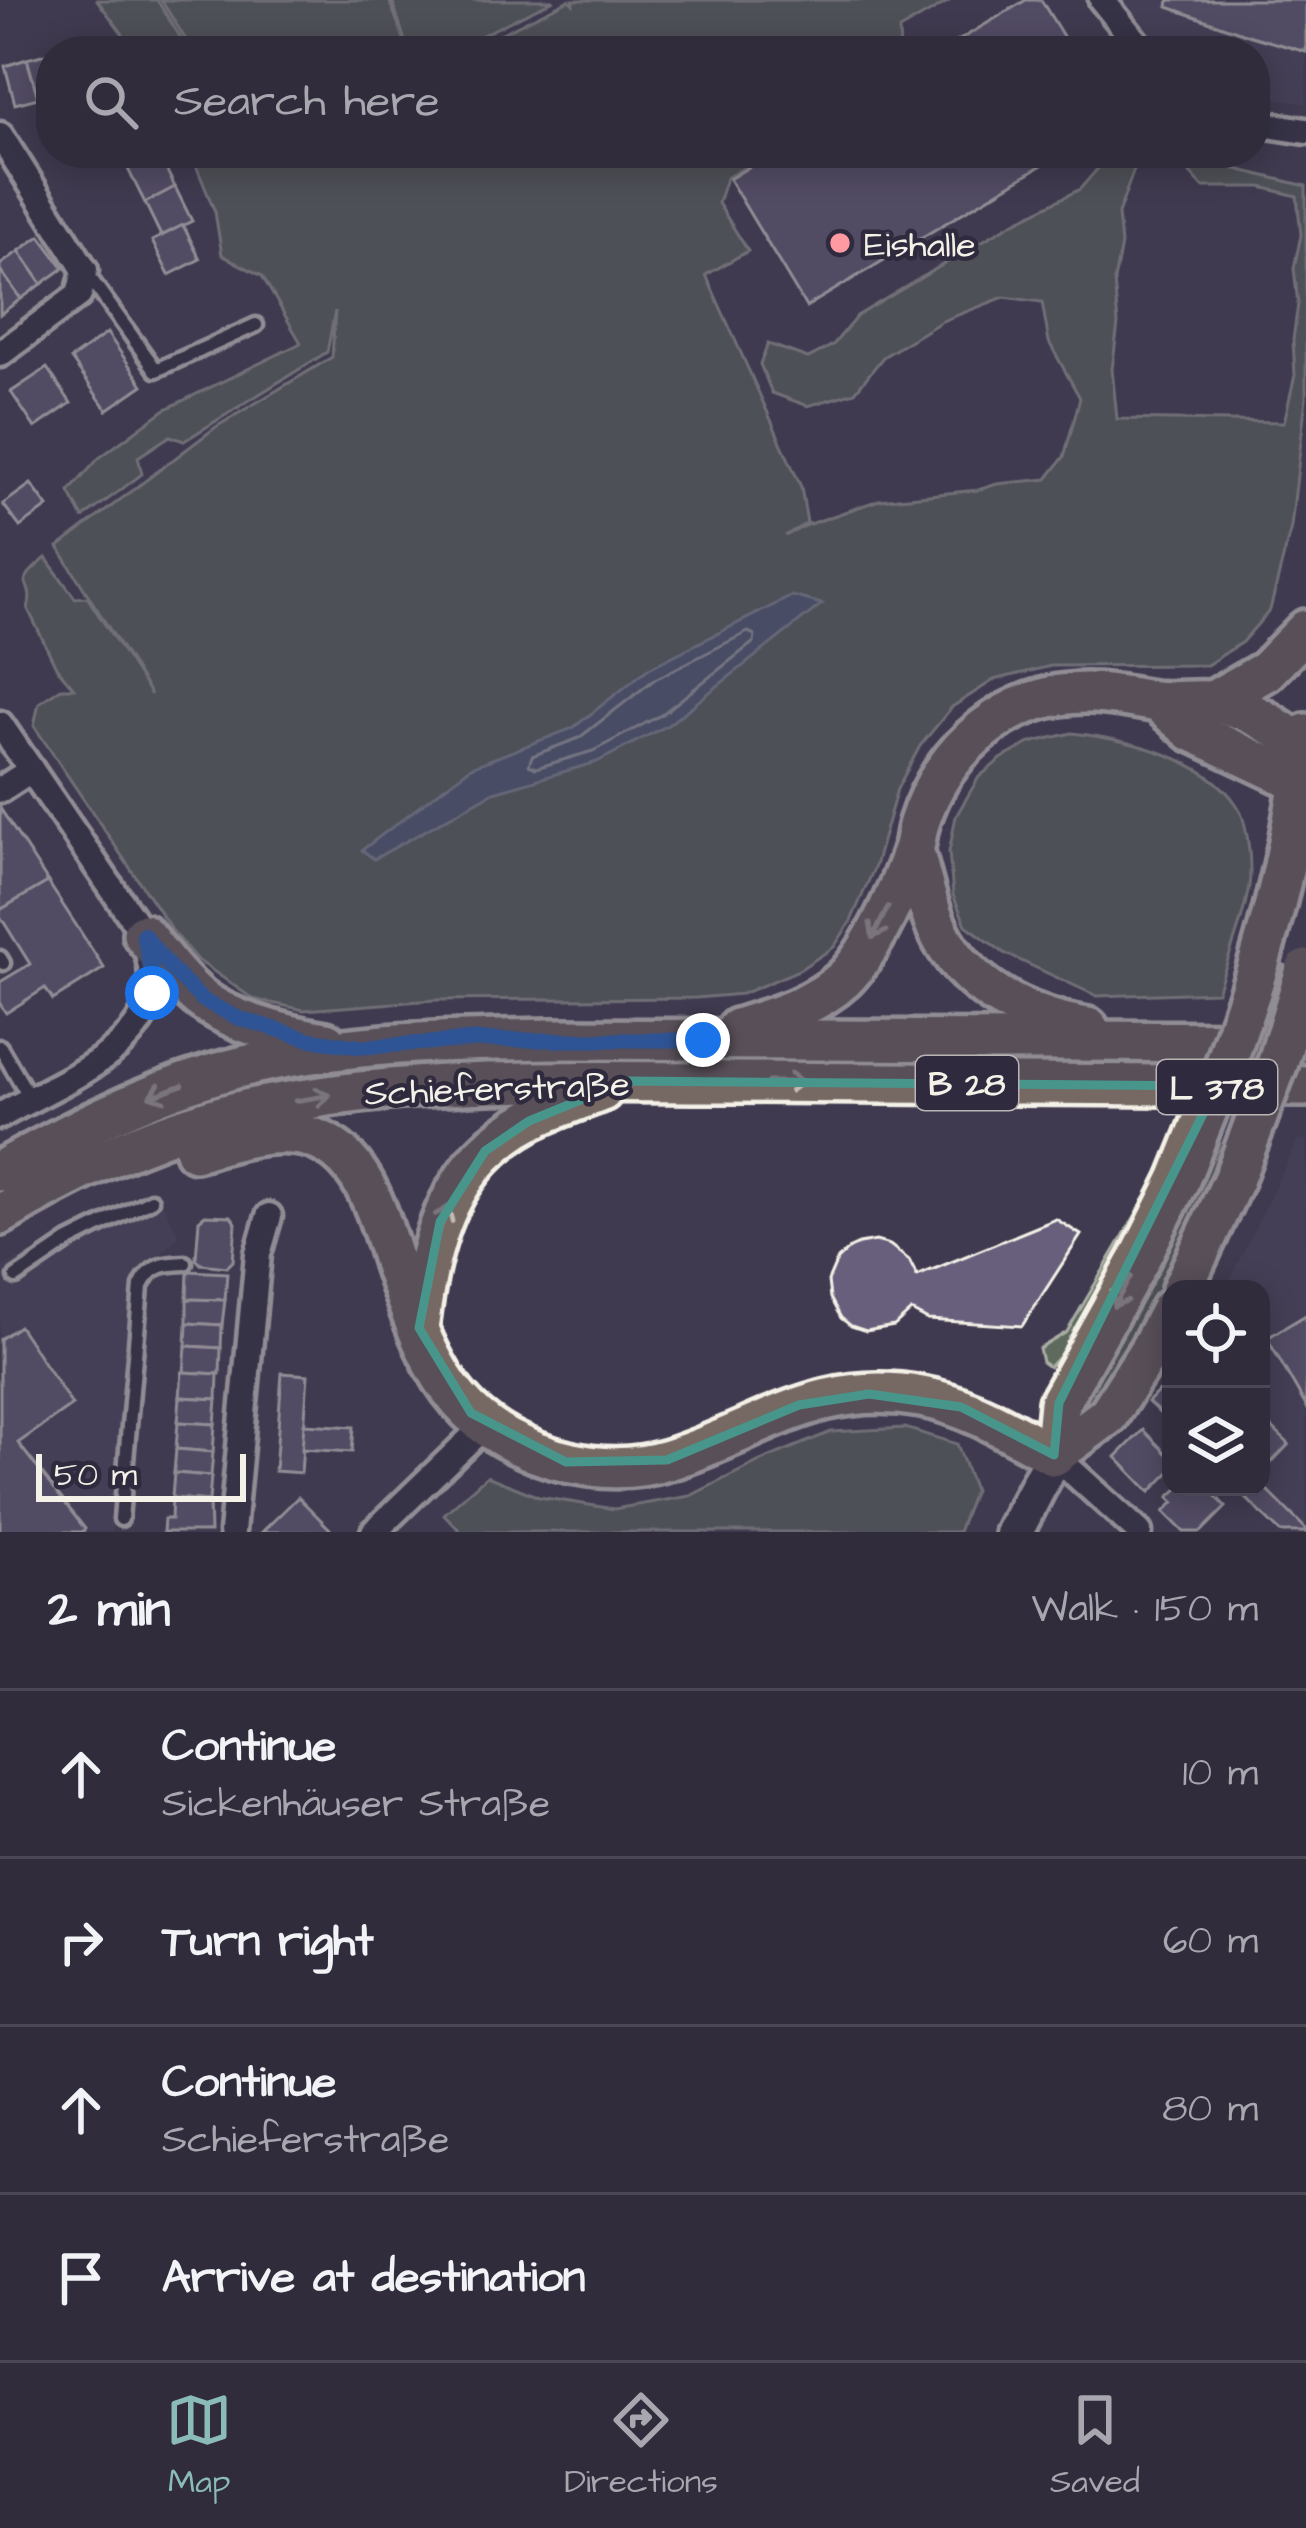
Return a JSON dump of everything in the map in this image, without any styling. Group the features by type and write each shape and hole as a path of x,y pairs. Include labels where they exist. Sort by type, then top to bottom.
{"main road":[{"path":"1213,701 1266,671 1306,630"},
{"path":"703,1040 804,1005 847,976 874,935 946,767 1001,716 1023,705 1087,692 1158,702 1213,701 1256,715 1304,759"},
{"path":"1158,702 1192,730 1304,759"},
{"name":"L 378","path":"1054,1455 1060,1402 1179,1180 1226,1063 1276,902 1304,759"},
{"path":"913,850 938,929 965,972 983,987 1064,1024 1189,1042"},
{"path":"143,934 192,992 214,1007 269,1029 361,1047"},
{"name":"L 378","path":"1185,1280 1234,1178 1278,1062 1306,970"},
{"name":"Schieferstraße","path":"3,1199 91,1122 178,1086 252,1064 361,1047 476,1040 1306,1042"},
{"path":"419,1328 425,1272 440,1222 485,1151 529,1121 627,1081"},
{"name":"Schieferstraße","path":"3,1199 218,1117 363,1091 440,1084 1306,1086"},
{"path":"3,1199 68,1203 153,1166 236,1140 297,1134 340,1153 367,1186 426,1348 448,1385 485,1425 514,1443 566,1462 625,1467 667,1460 799,1405 837,1396 896,1395 961,1407 1054,1455"},
{"path":"1014,1532 1054,1455 1108,1415 1162,1326"}],"street":[{"path":"1102,0 1130,36"},
{"path":"1270,125 1306,131"},
{"path":"0,135 85,270 79,296 0,353"},
{"path":"0,724 143,934 152,974 152,993 133,1033 111,1052 0,1117"},
{"path":"0,790 32,770"},
{"path":"232,1532 258,1255 269,1216"},
{"path":"374,1532 485,1425"},
{"path":"1054,1455 1139,1532"}],"lane":[{"path":"85,270 156,370 256,325"},
{"path":"0,1047 31,1098"},
{"path":"16,1277 69,1240 152,1200"},
{"path":"121,1519 141,1286 152,1269 185,1263"}],"highlighted area":[{"path":"627,1081 1217,1086 1059,1403 1054,1455 961,1407 869,1394 799,1405 667,1460 566,1462 471,1413 419,1328 440,1222 485,1151 529,1121"}],"shaded area":[{"path":"1123,0 1306,0 1306,104 1270,98 1270,36 1149,34"},
{"path":"1306,1139 1306,1532 1278,1532 1242,1496 1270,1496 1270,1280 1229,1280 1298,1140"},
{"path":"156,1193 180,1236 131,1280 112,1532 0,1532 0,1268"}],"green space":[{"path":"97,0 157,0 180,36 125,36"},
{"path":"161,0 389,0 403,36 184,36"},
{"path":"392,0 554,0 480,36 403,36"},
{"path":"569,0 573,4 573,0 951,0 899,30 899,36 496,36"},
{"path":"197,168 744,168 726,178 718,203 748,251 706,275 801,487 807,523 785,536 879,500 1047,479 1064,457 1080,398 1049,342 1042,302 1004,297 942,321 883,357 855,392 808,406 772,393 760,364 768,344 808,358 833,345 857,316 1011,224 1080,189 1098,168 1135,168 1118,214 1121,245 1114,281 1118,324 1112,369 1117,419 1284,422 1295,375 1298,304 1294,268 1301,235 1297,196 1261,187 1203,187 1190,173 1192,168 1232,168 1306,186 1306,398 1291,527 1270,610 1242,642 1207,665 1051,666 994,680 952,707 920,746 897,789 875,866 834,947 799,970 742,994 434,1000 304,1010 253,999 196,959 174,933 34,726 39,703 61,688 74,688 56,667 28,609 26,580 46,558 75,598 87,597 151,695 58,547 216,427 332,357 335,311 327,352 184,441 170,436 138,457 142,474 83,518 69,492 99,458 164,410 301,343 262,276 222,255 215,212"},
{"path":"1072,733 1163,753 1206,774 1237,805 1248,844 1249,886 1217,992 1097,996 1004,953 966,925 953,895 949,852 956,816 979,777 1001,759 1030,743"},
{"path":"1219,1126 1223,1128 1205,1200 1168,1280 1162,1280 1158,1302 1101,1397 1084,1387"},
{"path":"1146,1197 1070,1344 1049,1367 1042,1362 1039,1349 1067,1332"},
{"path":"905,1428 957,1444 974,1490 958,1532 461,1532 444,1514 487,1476 539,1497 614,1509 690,1496 831,1432"}],"water":[{"path":"792,596 822,604 668,725 597,762 494,792 374,859 362,850 471,767 573,728 649,668"}],"building":[{"path":"1026,0 1041,0 1063,36 966,36"},
{"path":"1169,0 1306,0 1306,52 1270,42 1270,36 1251,36 1168,7"},
{"path":"36,57 36,91 27,59"},
{"path":"27,59 36,99 15,104 5,66"},
{"path":"166,168 175,187 145,203 128,169"},
{"name":"Eishalle","path":"747,168 1037,168 806,307 729,179"},
{"path":"175,187 192,221 161,236 145,203"},
{"path":"183,225 200,259 169,275 152,241"},
{"path":"40,236 64,268 42,284 19,251"},
{"path":"19,251 42,284 21,299 0,270"},
{"path":"0,270 21,299 0,314"},
{"path":"107,333 143,385 107,410 71,359"},
{"path":"47,368 71,403 35,428 11,392"},
{"path":"31,484 48,507 20,527 3,504"},
{"path":"0,808 48,882 0,910"},
{"path":"48,882 104,968 53,1000 45,988 6,1013 0,1004 0,982 30,964 0,910"},
{"path":"205,1215 231,1216 236,1223 233,1261 227,1267 196,1259 199,1220"},
{"path":"1056,1219 1081,1235 1022,1326 928,1320 911,1311 894,1326 866,1331 841,1318 830,1298 828,1281 837,1260 859,1244 890,1245 909,1260 917,1276"},
{"path":"188,1271 227,1273 225,1300 187,1299"},
{"path":"187,1299 225,1300 222,1325 187,1323"},
{"path":"1306,1315 1306,1406 1270,1343 1270,1336"},
{"path":"187,1323 222,1325 221,1348 186,1346"},
{"path":"19,1326 72,1405 18,1443 85,1529 82,1532 0,1532 0,1339"},
{"path":"186,1346 221,1348 220,1374 184,1372"},
{"path":"182,1372 218,1374 217,1399 180,1397"},
{"path":"282,1373 308,1375 301,1473 275,1471"},
{"path":"1162,1387 1162,1415 1148,1402"},
{"path":"180,1397 217,1399 215,1424 178,1422"},
{"path":"178,1422 215,1424 213,1452 176,1449"},
{"path":"304,1424 354,1427 352,1452 302,1449"},
{"path":"1270,1426 1289,1444 1270,1464"},
{"path":"1143,1430 1162,1449 1162,1480 1150,1492 1116,1457"},
{"path":"176,1449 213,1452 211,1476 174,1473"},
{"path":"174,1473 211,1476 209,1501 172,1498"},
{"path":"1270,1493 1306,1529 1280,1532 1244,1496"},
{"path":"1216,1496 1226,1507 1201,1532 1184,1532 1164,1512 1174,1502 1169,1497"},
{"path":"298,1497 330,1529 327,1532 262,1532"},
{"path":"172,1498 209,1501 210,1532 163,1532 164,1519 171,1519"}],"place":[{"name":"Eishalle","path":"840,243"}],"route":[{"path":"152,993 143,934 202,1000 238,1018 309,1039 361,1047 476,1040 703,1040"}]}
